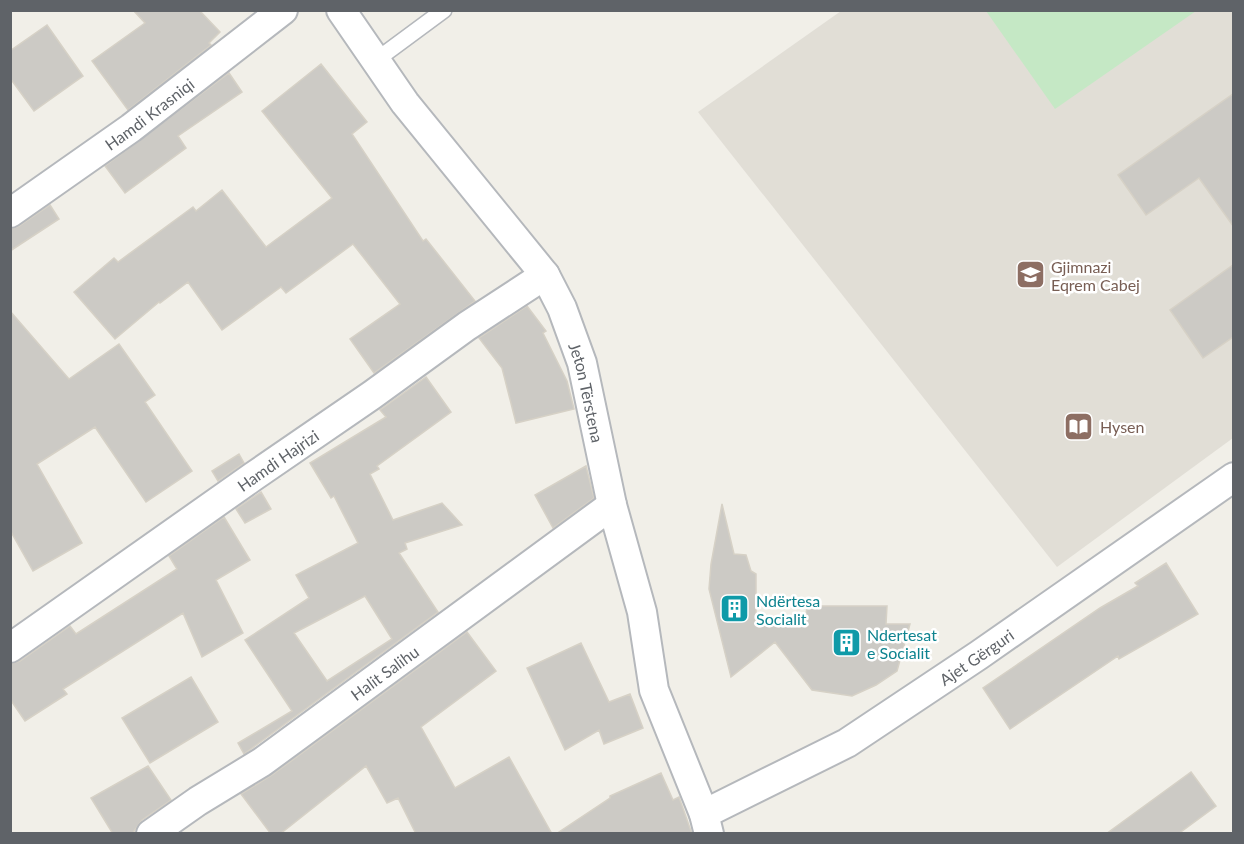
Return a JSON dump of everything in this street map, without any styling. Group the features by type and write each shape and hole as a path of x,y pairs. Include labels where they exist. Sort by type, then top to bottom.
{"street":[{"name":"Hamdi Krasniqi","path":"10,213 131,128 283,10"},
{"name":"Jeton Tërstena","path":"341,10 405,103 545,275 562,308 582,363 612,505 642,612 654,690 707,824"},
{"name":"Hamdi Hajrizi","path":"10,648 467,326 545,275"},
{"name":"Ajet Gërguri","path":"707,824 847,743 979,655 1233,477"},
{"name":"Halit Salihu","path":"151,834 198,801 262,762 612,505"}],"lane":[{"path":"375,61 444,10"}],"shaded area":[{"name":"Gjimnazi Eqrem Cabej","path":"841,11 1233,11 1233,438 1057,567 698,112"}],"green space":[{"path":"986,11 1196,11 1055,109"}],"building":[{"path":"133,10 199,10 220,32 209,43 211,45 128,110 92,61 145,23"},
{"path":"47,25 83,76 34,111 10,78 10,51"},
{"path":"321,64 367,122 352,134 423,241 426,239 475,301 374,373 350,339 400,304 353,244 286,293 281,287 222,330 188,282 159,302 115,339 74,292 114,258 118,262 193,207 196,211 222,190 266,247 332,198 262,111"},
{"path":"229,73 242,92 178,136 186,148 125,193 105,166"},
{"path":"1233,94 1233,226 1199,178 1146,215 1118,175"},
{"path":"50,205 59,219 10,251 10,229 19,226"},
{"path":"1233,265 1233,337 1203,358 1170,310"},
{"path":"527,306 546,331 543,333 567,381 574,409 516,423 502,368 479,338"},
{"path":"10,311 69,379 119,344 155,395 145,402 192,471 146,502 95,427 37,464 82,543 33,571 10,530"},
{"path":"426,377 451,412 377,466 379,469 370,474 393,520 442,503 462,525 405,543 407,549 399,553 438,612 244,754 238,743 292,711 245,640 309,598 296,575 358,543 334,496 331,498 310,463 386,417 380,410","holes":["365,596 392,639 327,681 294,633"]},
{"path":"239,454 244,463 218,481 212,471"},
{"path":"586,466 594,498 553,528 535,495"},
{"path":"261,492 271,509 245,523 236,509"},
{"path":"722,504 734,554 746,555 751,571 756,574 756,625 805,624 807,606 887,606 886,624 910,624 897,671 876,685 852,696 812,690 775,642 731,677 709,589 711,564"},
{"path":"224,517 250,560 216,580 243,633 202,657 183,613 63,689 67,694 25,721 10,699 10,664 20,661 70,626 76,634 177,569 169,556"},
{"path":"1166,563 1198,614 1119,659 1118,656 1010,729 983,688 1100,608 1138,586 1135,583"},
{"path":"467,632 496,671 421,727 455,788 509,757 552,834 416,834 398,798 387,803 366,766 280,834 271,834 241,794 272,775"},
{"path":"581,643 609,702 630,694 643,728 604,744 599,730 565,750 527,668"},
{"path":"191,677 218,722 150,763 122,718"},
{"path":"148,766 171,800 142,820 132,834 113,834 91,798"},
{"path":"1191,772 1216,806 1178,834 1106,834"},
{"path":"661,773 673,800 679,797 692,834 556,834 610,796"}],"place":[{"name":"Gjimnazi Eqrem Cabej","path":"1030,275"},
{"name":"Hysen","path":"1079,426"},
{"name":"Ndërtesa Socialit","path":"735,609"},
{"name":"Ndertesat e Socialit","path":"846,643"}]}
